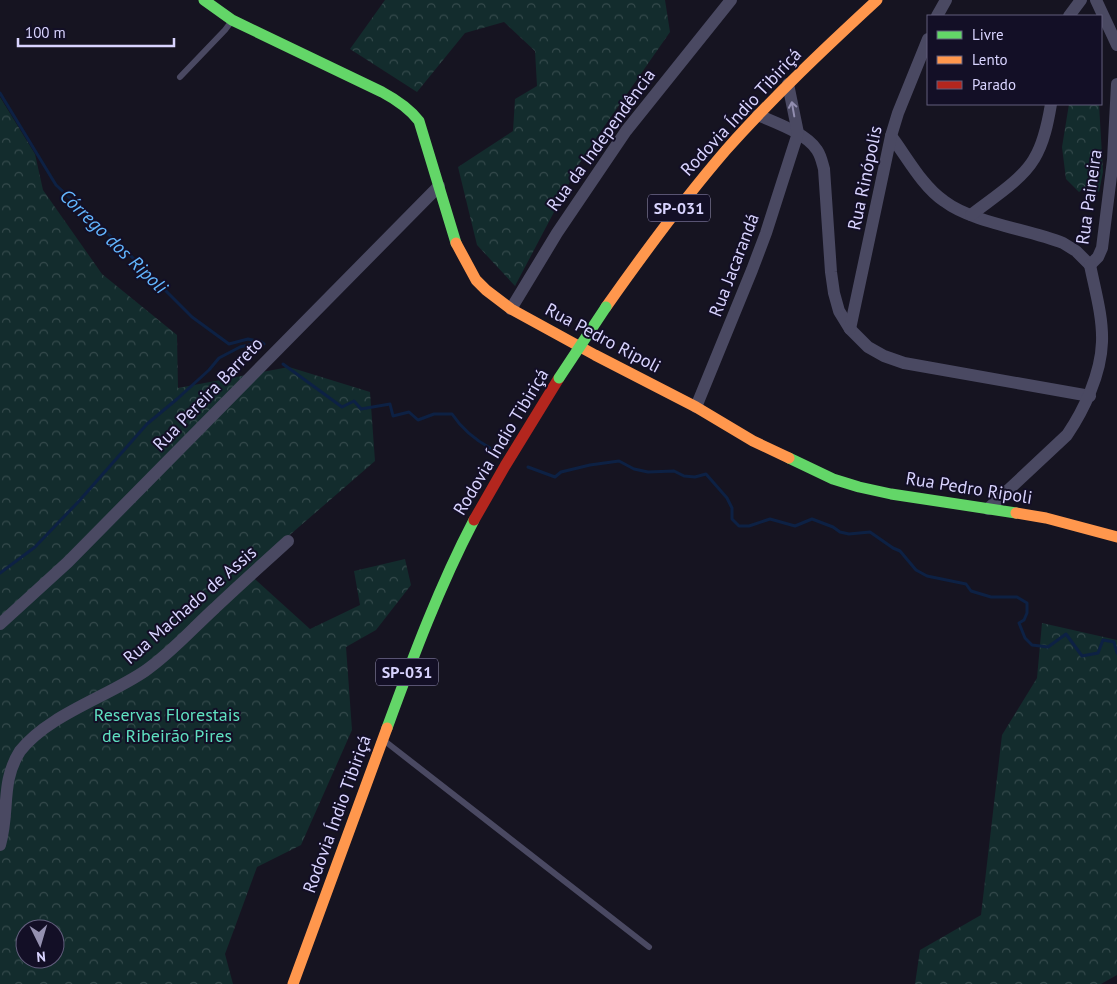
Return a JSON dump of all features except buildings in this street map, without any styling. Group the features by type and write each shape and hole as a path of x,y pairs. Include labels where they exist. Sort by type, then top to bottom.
{"main road":[{"name":"Rua Pedro Ripoli","path":"204,0 232,20 382,92 404,104 412,111 418,121 454,238 464,260 476,280 486,290 511,308 595,355 696,407 753,440 833,479 891,494 1046,518 1117,537"},
{"name":"Rodovia Índio Tibiriçá","path":"293,984 418,643 456,555 512,454 606,307 642,254 679,207 758,115 877,0"}],"street":[{"name":"Rua da Independência","path":"511,308 556,234 626,130 731,0"},
{"path":"938,15 946,0"},
{"path":"1070,15 1081,0"},
{"path":"1096,0 1117,45"},
{"name":"Rua Rinópolis","path":"850,329 891,136 898,113 927,41"},
{"path":"788,84 798,133"},
{"name":"Rua Paineira","path":"988,509 1067,435 1090,396 1101,355 1102,342 1101,323 1090,266 1098,257 1102,248 1113,160 1117,84"},
{"path":"971,215 1015,180 1034,159 1049,118 1051,105"},
{"path":"758,115 798,133 815,147 820,155 824,169 830,272 834,293 839,311 850,329 868,348 884,356 904,362 1090,396"},
{"name":"Rua Jacarandá","path":"696,407 752,270 798,133"},
{"path":"891,136 927,186 945,202 971,215 1063,243 1076,251 1090,266"},
{"name":"Rua Pereira Barreto","path":"0,624 68,562 439,186"},
{"name":"Rua Machado de Assis","path":"0,845 3,826 5,781 8,771 20,750 43,730 62,717 124,685 146,670 174,648 288,541"}],"lane":[{"path":"180,77 225,30 232,20"},
{"path":"383,740 649,947"}],"green space":[{"path":"385,0 665,0 670,32 583,157 515,286 477,245 458,167 513,131 515,99 537,86 535,51 504,22 465,33 417,92 350,49"},
{"name":"Reservas Florestais de Ribeirão Pires","path":"0,97 35,154 43,190 102,274 177,335 178,388 289,367 370,392 375,461 247,572 310,629 360,605 354,571 405,559 411,585 376,630 346,647 352,730 301,845 257,867 225,954 233,984 0,984"},
{"path":"1069,105 1099,105 1103,172 1099,192 1088,185 1079,192 1066,179 1062,147"},
{"path":"1042,623 1117,640 1117,975 1101,984 915,984 920,950 981,915 1002,735 1037,678"}],"waterway":[{"name":"Córrego dos Ripoli","path":"0,93 56,185 192,317 229,344 248,339 261,342"},
{"path":"0,573 35,547 80,500 147,424 209,370 219,358 240,347 261,342 264,344"},
{"name":"Córrego dos Ripoli","path":"283,364 342,407 354,401 361,409 390,404 393,416 409,412 418,420 434,414 452,414 469,433 490,448"},
{"name":"Córrego dos Ripoli","path":"528,467 555,477 561,472 619,461 634,469 648,472 674,471 684,476 695,477 706,474 727,498 732,508 732,519 739,526 749,526 770,519 795,526 812,519 833,527 840,532 849,534 870,532 900,551 916,570 927,576 966,584 971,591 991,597 1017,597 1027,603 1027,613 1024,620 1019,623 1025,638 1032,645 1048,647 1066,634 1082,656 1098,653 1103,640 1114,642 1117,653"}],"traffic: fast":[{"path":"204,0 232,20 382,92 398,101 411,112 419,121 456,243"},
{"path":"559,378 606,307"},
{"path":"789,458 833,479 859,487 891,494 1016,513"},
{"path":"387,728 438,597 474,520"}],"traffic: slow":[{"path":"606,307 664,227 726,150 800,73 877,0"},
{"path":"456,243 476,280 511,309 696,407 753,441 789,458"},
{"path":"1016,513 1046,518 1117,537"},
{"path":"293,984 387,728"}],"traffic: jam":[{"path":"474,520 559,378"}]}
